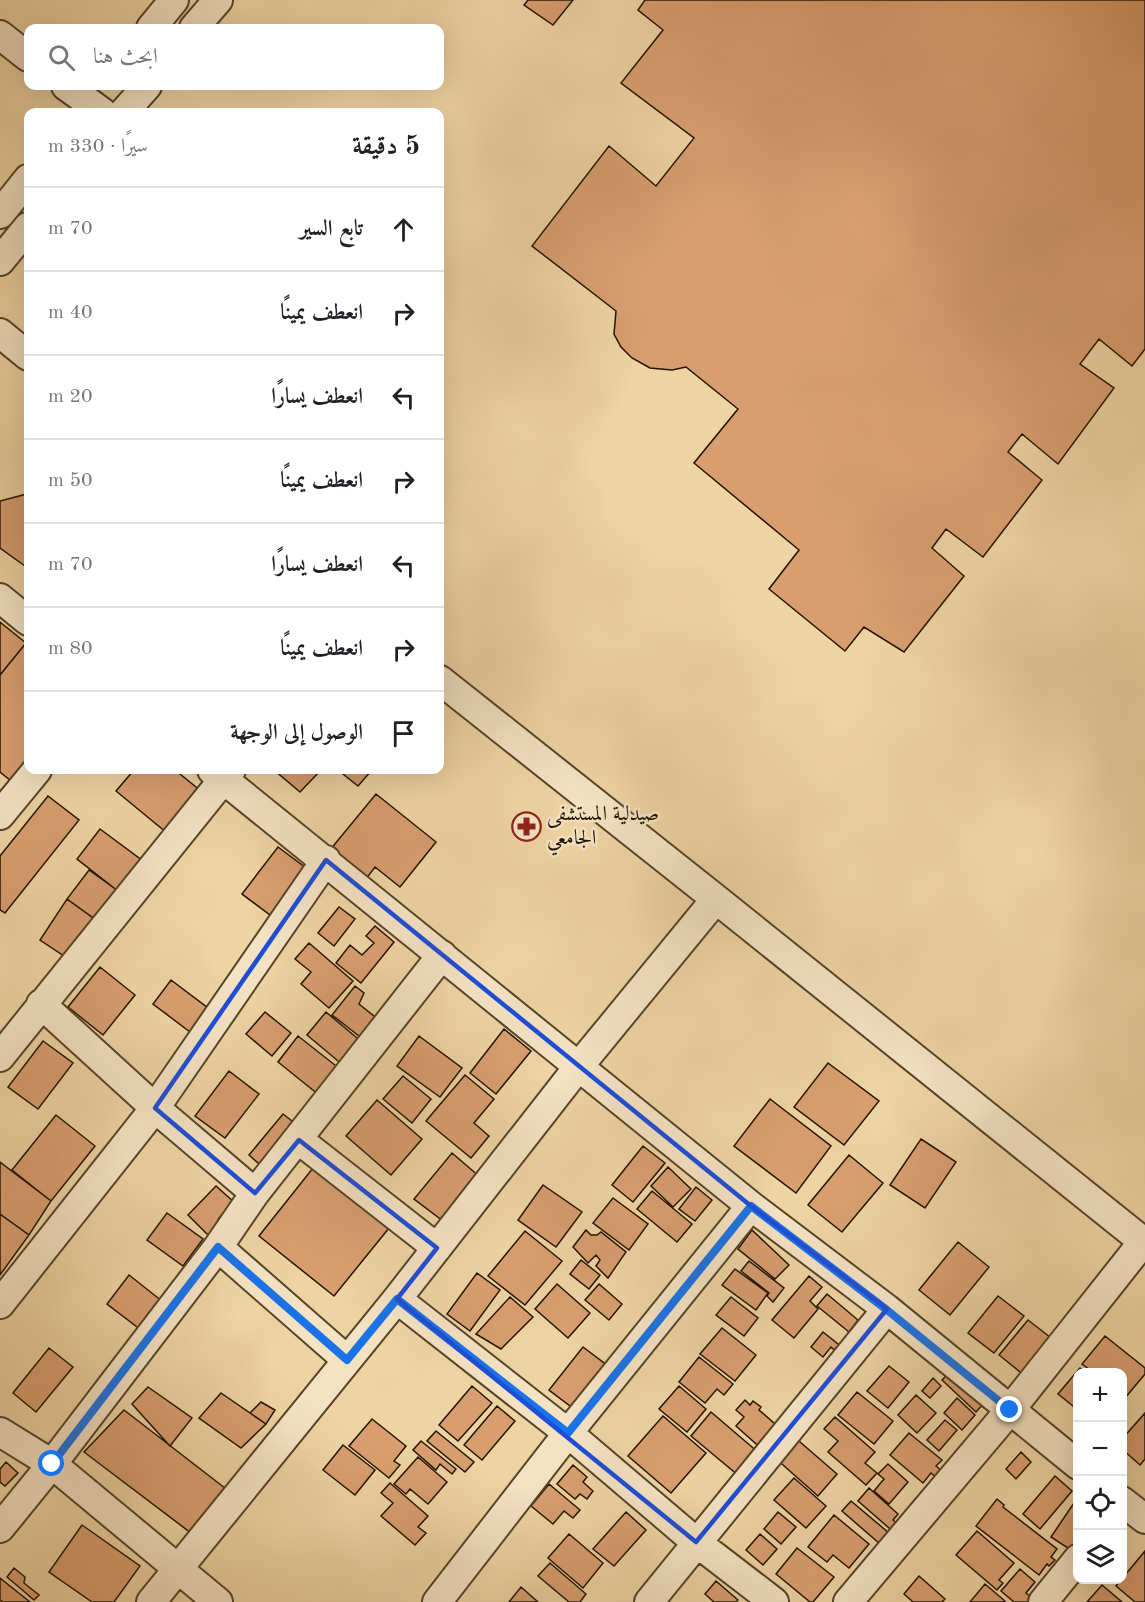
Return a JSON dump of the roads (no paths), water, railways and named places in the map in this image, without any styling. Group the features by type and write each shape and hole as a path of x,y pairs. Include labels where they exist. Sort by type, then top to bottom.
{"street":[{"path":"154,24 174,0"},
{"path":"197,24 218,0"},
{"path":"0,35 24,54"},
{"path":"72,90 95,104"},
{"path":"128,108 143,90"},
{"path":"0,214 24,184"},
{"path":"0,261 24,232"},
{"path":"0,333 24,353"},
{"path":"0,598 24,618"},
{"path":"444,683 1144,1243 1010,1410 848,1602"},
{"path":"4,804 33,774"},
{"path":"0,1058 221,774"},
{"path":"223,774 751,1206 887,1310 1073,1462"},
{"path":"0,1304 155,1108 326,860"},
{"path":"152,1602 397,1299 579,1066 716,899"},
{"path":"0,1528 52,1464 218,1247 255,1193 299,1140 442,955"},
{"path":"41,1004 155,1108 255,1193"},
{"path":"299,1140 437,1248"},
{"path":"437,1602 568,1433 751,1206"},
{"path":"218,1247 347,1360"},
{"path":"397,1299 568,1433 696,1542 774,1602"},
{"path":"649,1602 887,1310"},
{"path":"0,1432 52,1464 218,1602"},
{"path":"1043,1602 1073,1564"}],"place":[{"name":"صيدلية المستشفى الجامعي","path":"526,826"}]}
